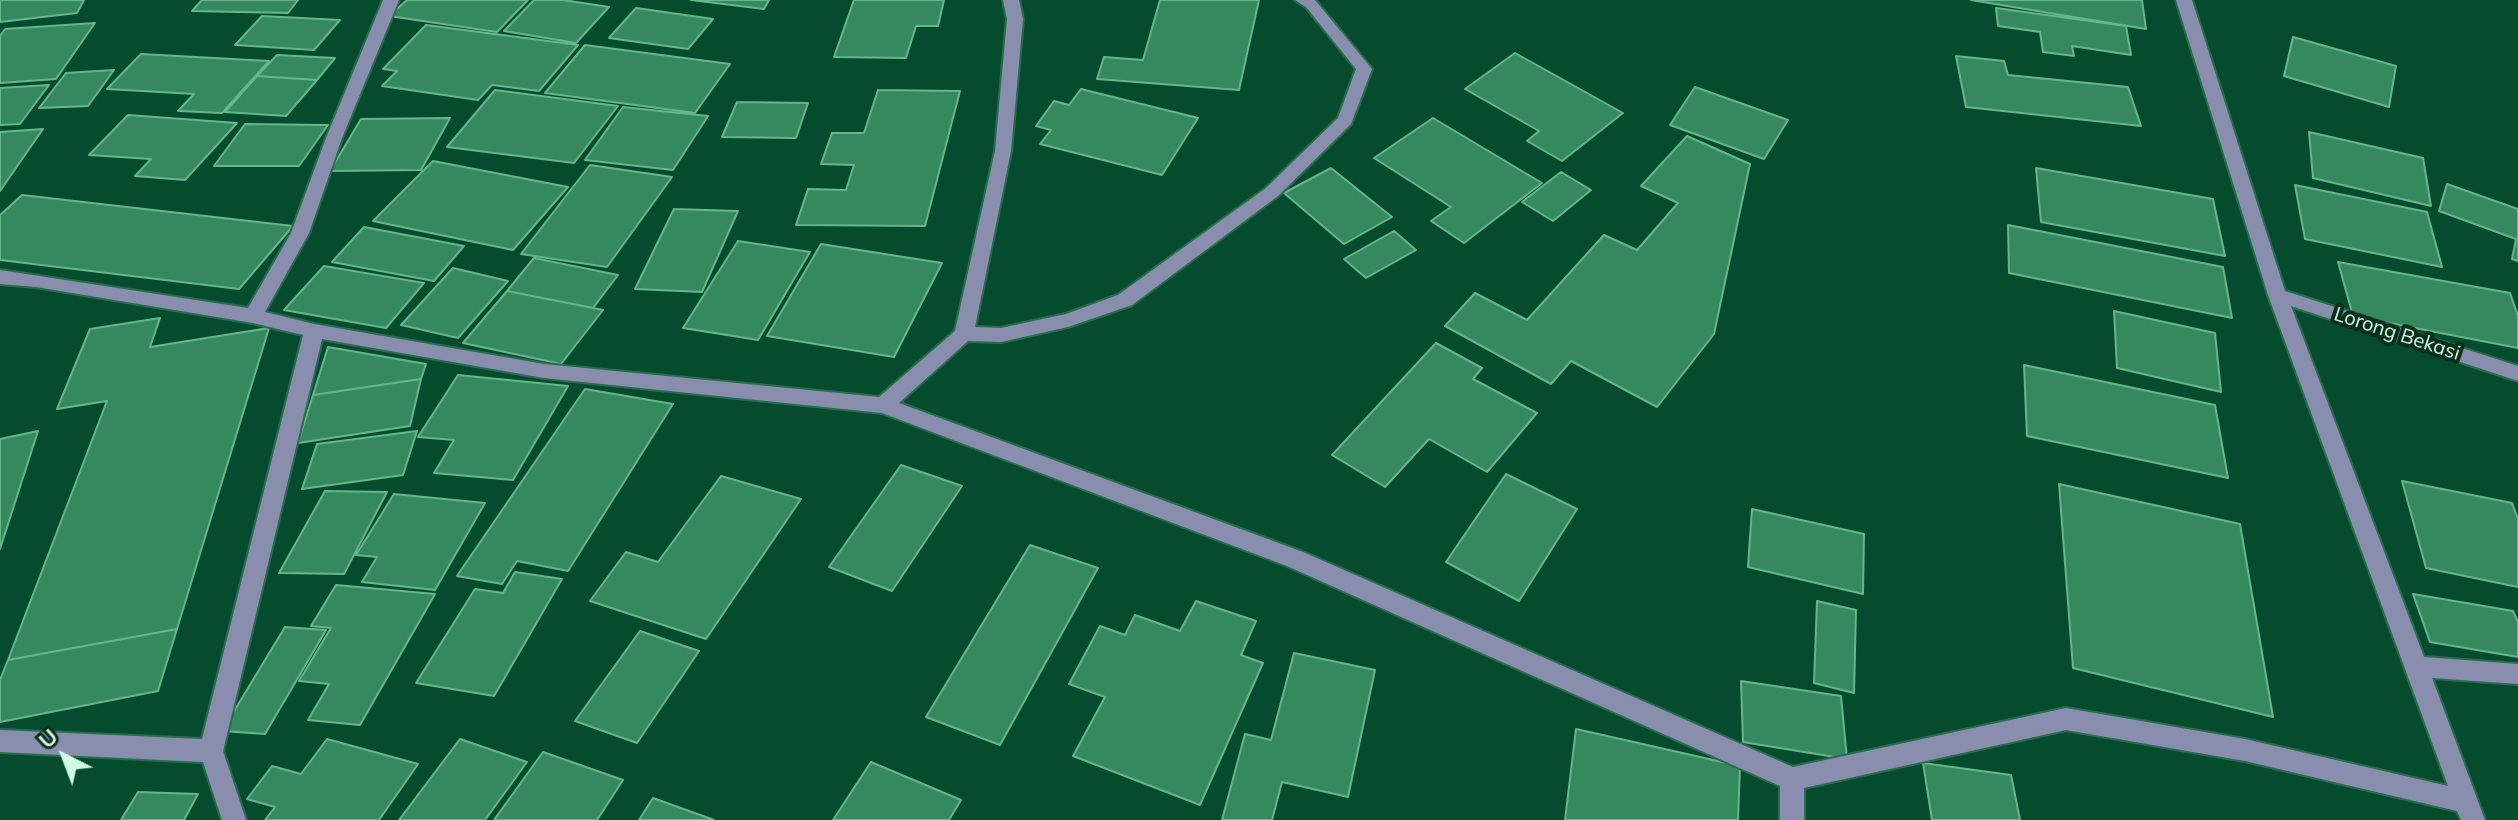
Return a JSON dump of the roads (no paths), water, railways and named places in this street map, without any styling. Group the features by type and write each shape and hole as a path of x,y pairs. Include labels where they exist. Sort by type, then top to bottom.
{"street":[{"path":"253,316 300,233 334,138 391,0"},
{"path":"883,405 964,334 1003,151 1015,19 1011,0"},
{"path":"964,334 1001,335 1068,320 1125,300 1283,182 1345,120 1364,69 1311,4 1303,0"},
{"path":"2184,0 2277,295 2468,810"},
{"path":"0,277 36,280 253,316 314,331 544,371 883,405 1295,559 1792,779 2066,719 2245,750 2468,810"},
{"name":"Lorong Bekasi","path":"2277,295 2518,374"},
{"path":"234,820 211,751 314,331"},
{"path":"2417,667 2518,674"},
{"path":"0,741 211,751"},
{"path":"1792,779 1792,820"}]}
